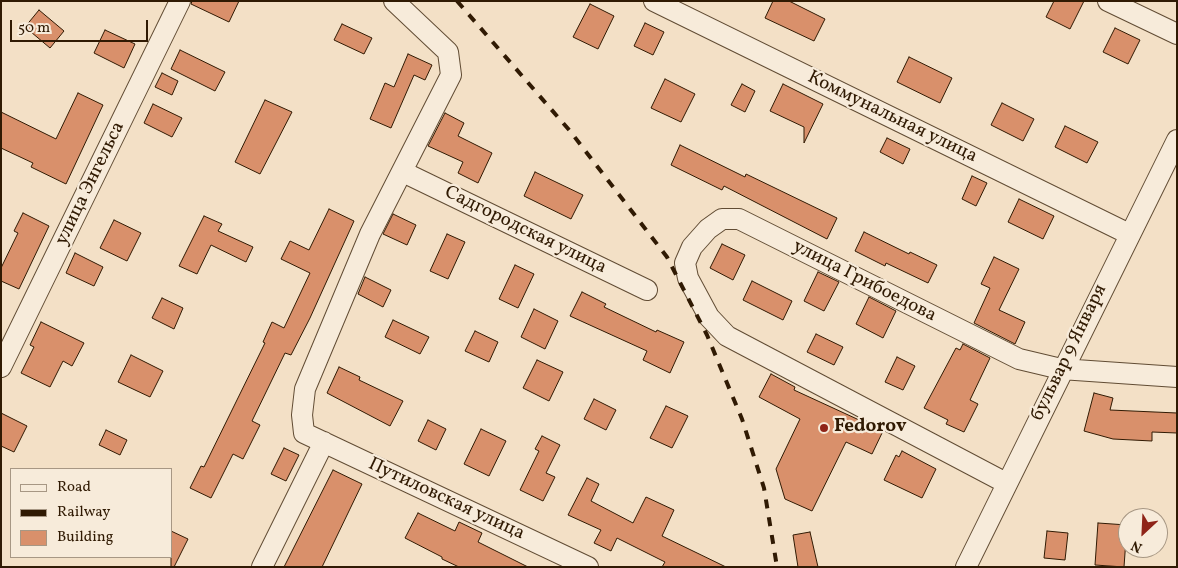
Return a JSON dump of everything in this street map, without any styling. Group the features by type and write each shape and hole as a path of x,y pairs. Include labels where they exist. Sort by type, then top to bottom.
{"street":[{"name":"улица Энгельса","path":"1,367 180,1"},
{"path":"394,1 448,52 451,75 403,172"},
{"name":"Коммунальная улица","path":"654,1 1130,234"},
{"path":"1108,1 1177,34"},
{"name":"бульвар 9 Января","path":"966,567 1061,370 1177,140"},
{"name":"Садгородская улица","path":"403,172 647,290"},
{"name":"Путиловская улица","path":"403,172 370,234 305,389 302,415 304,433 588,567"},
{"name":"улица Грибоедова","path":"1006,483 727,336 709,318 688,278 685,263 692,247 708,229 722,219 739,219 1019,360 1061,370"},
{"path":"1061,370 1177,376"},
{"path":"262,567 324,442"}],"building":[{"path":"192,1 239,1 229,22 191,4"},
{"path":"773,1 789,1 825,19 814,41 765,18"},
{"path":"1054,1 1084,1 1070,29 1046,17"},
{"path":"590,4 614,16 598,49 573,37"},
{"path":"39,10 64,31 50,48 25,27"},
{"path":"645,23 664,32 653,55 634,46"},
{"path":"342,24 372,38 364,54 334,40"},
{"path":"1115,28 1140,40 1128,64 1103,52"},
{"path":"105,30 135,44 124,68 94,53"},
{"path":"180,50 225,72 215,91 171,69"},
{"path":"408,54 432,65 425,80 414,75 391,128 370,119 385,83 394,87"},
{"path":"909,57 952,78 940,103 897,82"},
{"path":"162,73 178,81 172,95 155,87"},
{"path":"665,79 695,94 681,122 651,108"},
{"path":"742,84 755,91 745,112 731,105"},
{"path":"783,84 823,104 804,143 804,127 770,111"},
{"path":"78,93 103,105 66,184 31,167 33,163 1,148 1,112 56,139"},
{"path":"265,100 292,112 260,174 235,162"},
{"path":"1002,103 1034,119 1023,141 991,125"},
{"path":"153,104 182,118 172,137 144,123"},
{"path":"445,113 464,123 458,136 492,153 478,183 458,173 463,162 428,146"},
{"path":"1065,126 1098,142 1087,163 1055,147"},
{"path":"887,138 910,149 903,164 880,152"},
{"path":"680,145 745,177 746,174 837,218 827,239 724,186 722,190 671,165"},
{"path":"535,172 583,195 571,219 524,196"},
{"path":"972,176 987,183 976,206 962,199"},
{"path":"1019,199 1054,216 1043,239 1008,222"},
{"path":"329,209 354,221 310,318 291,355 285,353 252,421 260,425 243,459 233,454 211,498 190,488 201,466 204,467 265,343 263,342 272,322 284,328 310,273 281,259 290,241 309,250"},
{"path":"23,213 49,226 19,289 1,281 1,268 18,233 14,231"},
{"path":"393,214 416,225 407,245 383,234"},
{"path":"204,216 222,224 218,231 253,247 246,262 211,245 197,274 179,266"},
{"path":"114,220 141,233 127,261 100,248"},
{"path":"864,232 909,254 910,252 937,265 928,283 886,263 885,266 855,251"},
{"path":"447,234 465,242 448,279 430,271"},
{"path":"722,244 745,255 733,280 710,268"},
{"path":"75,253 103,267 94,286 66,273"},
{"path":"994,257 1019,269 999,310 1025,322 1015,344 974,323 990,288 981,284"},
{"path":"515,265 534,274 518,308 499,299"},
{"path":"818,272 839,282 824,311 804,301"},
{"path":"365,277 391,290 383,307 358,294"},
{"path":"752,281 792,301 783,320 743,300"},
{"path":"582,292 606,304 604,307 656,332 657,330 684,342 670,373 643,360 647,351 570,316"},
{"path":"869,297 896,311 883,338 856,324"},
{"path":"162,298 183,308 174,329 152,318"},
{"path":"534,309 558,321 545,349 521,337"},
{"path":"393,320 429,337 420,354 385,337"},
{"path":"41,322 84,343 72,366 63,361 50,387 21,373 34,347 30,345"},
{"path":"475,331 498,342 489,362 465,351"},
{"path":"816,334 843,347 834,365 807,352"},
{"path":"963,344 990,358 970,400 978,404 964,432 946,424 948,420 924,408 956,348 960,350"},
{"path":"131,355 163,371 150,397 118,382"},
{"path":"897,357 915,366 903,390 885,382"},
{"path":"537,360 563,372 549,401 523,388"},
{"path":"339,367 360,377 359,380 403,401 390,426 327,393"},
{"path":"771,374 795,387 794,390 883,431 872,454 846,442 812,511 785,499 776,469 800,419 759,397"},
{"path":"1094,393 1113,398 1110,410 1177,413 1177,433 1152,432 1152,441 1113,439 1084,431"},
{"path":"594,399 616,410 606,430 584,419"},
{"path":"666,406 688,416 672,448 650,438"},
{"path":"1,413 27,426 14,452 1,446"},
{"path":"428,420 446,429 436,450 418,441"},
{"path":"481,429 506,441 489,476 464,464"},
{"path":"106,430 127,440 120,455 99,445"},
{"path":"542,436 560,445 546,473 555,477 543,501 520,490 539,451 535,449"},
{"path":"284,448 299,455 286,481 271,474"},
{"path":"902,451 936,469 922,498 884,480 896,455 899,457"},
{"path":"333,470 362,484 322,567 284,567"},
{"path":"587,478 599,484 591,501 633,523 646,497 674,510 662,536 726,567 662,567 665,562 617,538 611,551 594,543 601,530 568,515"},
{"path":"418,513 455,531 459,522 482,533 478,542 528,567 459,567 442,559 442,557 405,538"},
{"path":"1098,523 1118,524 1118,558 1125,558 1124,567 1095,565"},
{"path":"172,531 188,539 174,567 171,567"},
{"path":"1047,531 1068,533 1065,560 1044,558"},
{"path":"810,532 818,567 798,567 793,535"}],"railway":[{"path":"457,1 570,131 667,257 707,335 742,419 764,488 777,567"}],"place":[{"name":"Fedorov","path":"824,428"}]}
